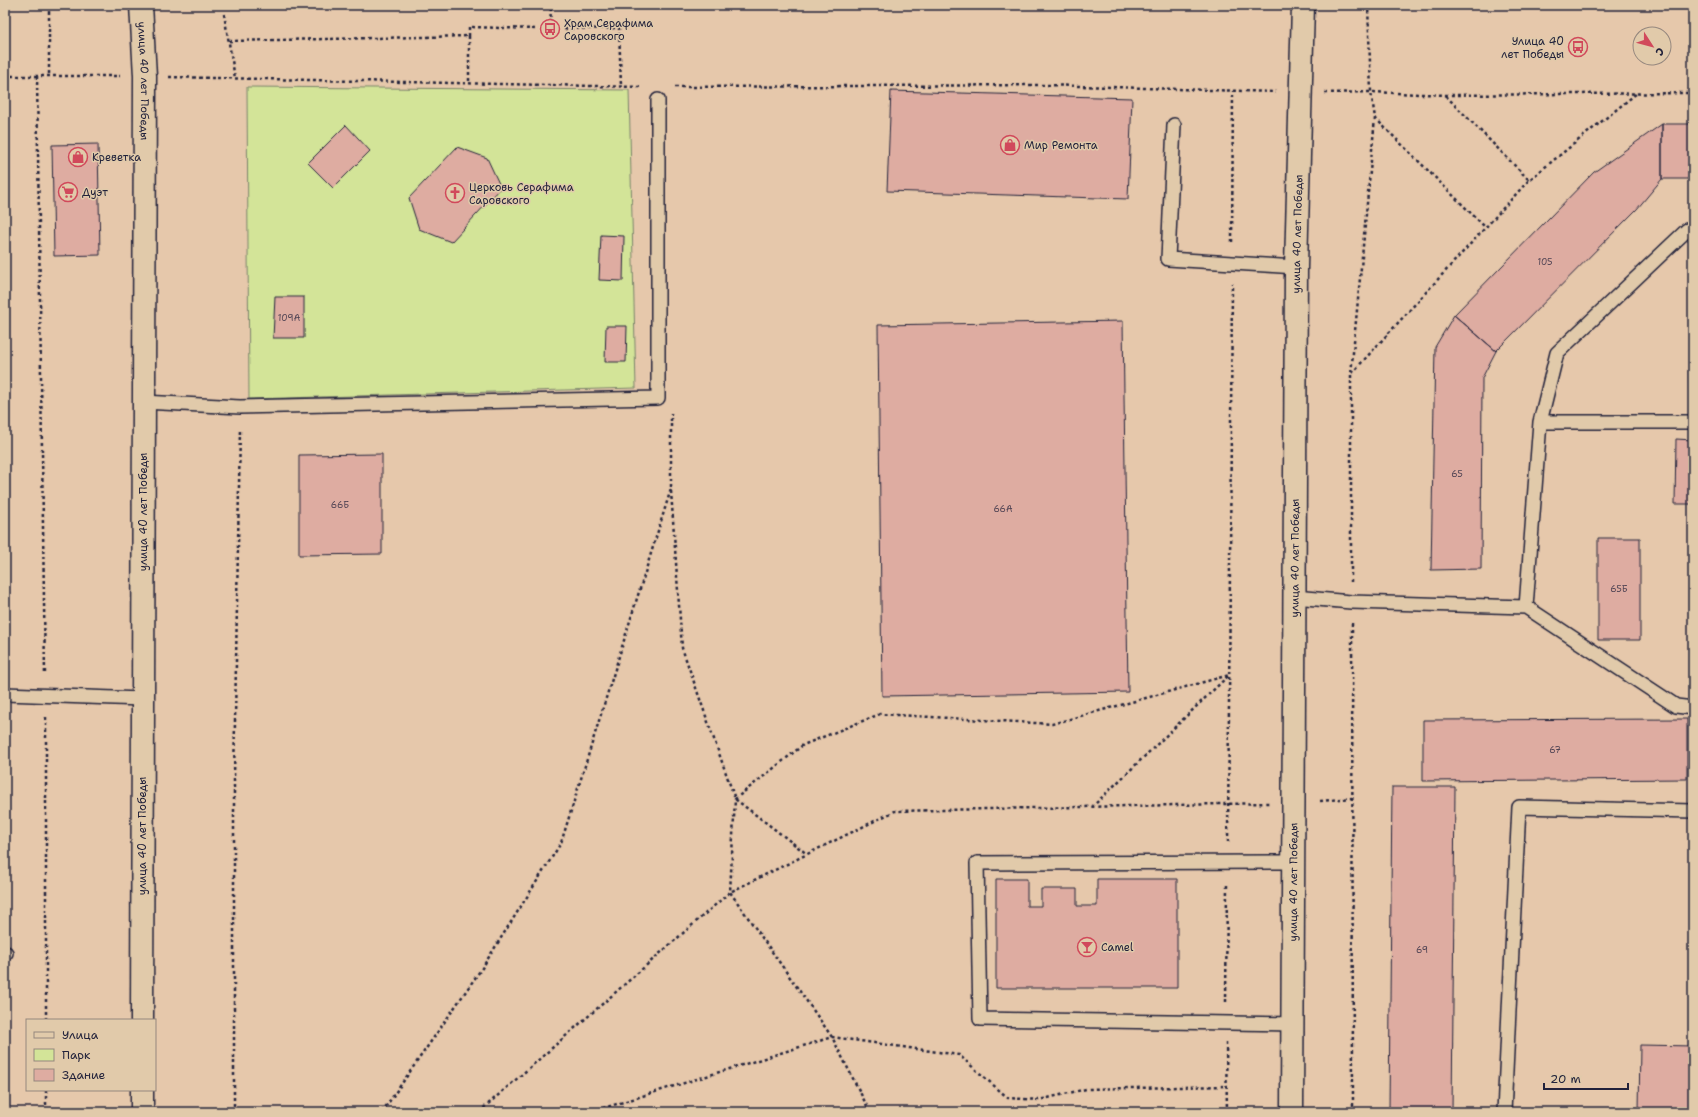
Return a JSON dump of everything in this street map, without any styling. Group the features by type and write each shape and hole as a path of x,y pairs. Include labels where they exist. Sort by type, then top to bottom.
{"street":[{"name":"улица 40 лет Победы","path":"141,5 145,76 142,1019"},
{"name":"улица 40 лет Победы","path":"1292,1112 1296,267 1303,5"},
{"path":"142,1091 142,1112"}],"lane":[{"path":"143,402 240,407 658,398 658,100"},
{"path":"1174,125 1168,259 1296,267"},
{"path":"1526,607 1540,422 1557,353 1687,230 1693,230"},
{"path":"1540,422 1693,422"},
{"path":"1294,597 1352,602 1526,607 1676,706 1693,708"},
{"path":"5,694 142,699"},
{"path":"1504,1112 1519,807 1693,812"},
{"path":"1292,1024 980,1018 976,863 1294,862"}],"path":[{"path":"49,5 49,75"},
{"path":"550,29 551,5"},
{"path":"1368,5 1371,92"},
{"path":"224,14 235,78"},
{"path":"469,83 469,27 537,29"},
{"path":"564,29 619,28 621,86"},
{"path":"229,41 469,36"},
{"path":"5,76 145,76 643,87"},
{"path":"37,76 46,696 46,1019"},
{"path":"672,87 1046,85 1233,90 1300,94 1371,92 1446,95 1693,93"},
{"path":"1227,1112 1228,1086 1225,1023 1228,863 1233,90"},
{"path":"1351,374 1529,180 1638,93"},
{"path":"1446,95 1529,180"},
{"path":"1375,118 1485,228"},
{"path":"234,1112 234,779 240,407"},
{"path":"671,410 671,488 682,648 735,799 730,892 832,1037 870,1112"},
{"path":"382,1112 482,968 561,843 671,488"},
{"path":"735,799 802,745 880,714 1052,724 1229,675"},
{"path":"1093,806 1229,675"},
{"path":"735,799 807,854"},
{"path":"479,1112 730,892 895,811 1228,802"},
{"path":"591,1112 832,1037 959,1055 1008,1098 1039,1100 1086,1089 1228,1086"},
{"path":"46,1091 46,1112"}],"green space":[{"path":"247,87 629,90 636,388 249,399"}],"building":[{"name":"Мир Ремонта","path":"891,91 1132,98 1128,199 887,191"},
{"path":"1662,124 1693,124 1693,179 1662,179"},
{"path":"1662,124 1662,179 1637,209 1496,351 1454,315 1594,172"},
{"path":"346,125 370,151 333,188 308,163"},
{"path":"98,144 100,255 54,256 52,145"},
{"name":"Церковь Серафима Саровского","path":"457,147 487,158 501,188 451,242 419,229 409,198"},
{"path":"601,235 624,236 623,281 599,280"},
{"path":"275,297 304,297 304,338 273,338"},
{"path":"1454,315 1496,351 1482,378 1481,569 1431,570 1435,347"},
{"path":"1123,321 1128,692 882,696 878,325"},
{"path":"606,326 627,326 626,362 605,362"},
{"path":"1689,371 1693,371 1693,414 1690,414"},
{"path":"1676,439 1693,440 1693,504 1675,504"},
{"path":"382,454 382,554 299,555 299,455"},
{"path":"1598,538 1640,538 1640,640 1598,640"},
{"path":"1687,719 1687,779 1423,781 1423,720"},
{"path":"1392,787 1455,787 1452,1112 1389,1112"},
{"name":"Camel","path":"996,879 1027,879 1027,906 1041,906 1041,889 1077,889 1077,906 1097,906 1097,879 1177,879 1177,988 996,988"},
{"path":"1640,1045 1693,1046 1693,1112 1639,1112"}],"place":[{"name":"Храм Серафима Саровского","path":"550,29"},
{"name":"Улица 40 лет Победы","path":"1578,47"},
{"name":"Мир Ремонта","path":"1010,145"},
{"name":"Креветка","path":"78,157"},
{"name":"Дуэт","path":"68,192"},
{"name":"Церковь Серафима Саровского","path":"455,193"},
{"name":"Camel","path":"1087,947"}]}
